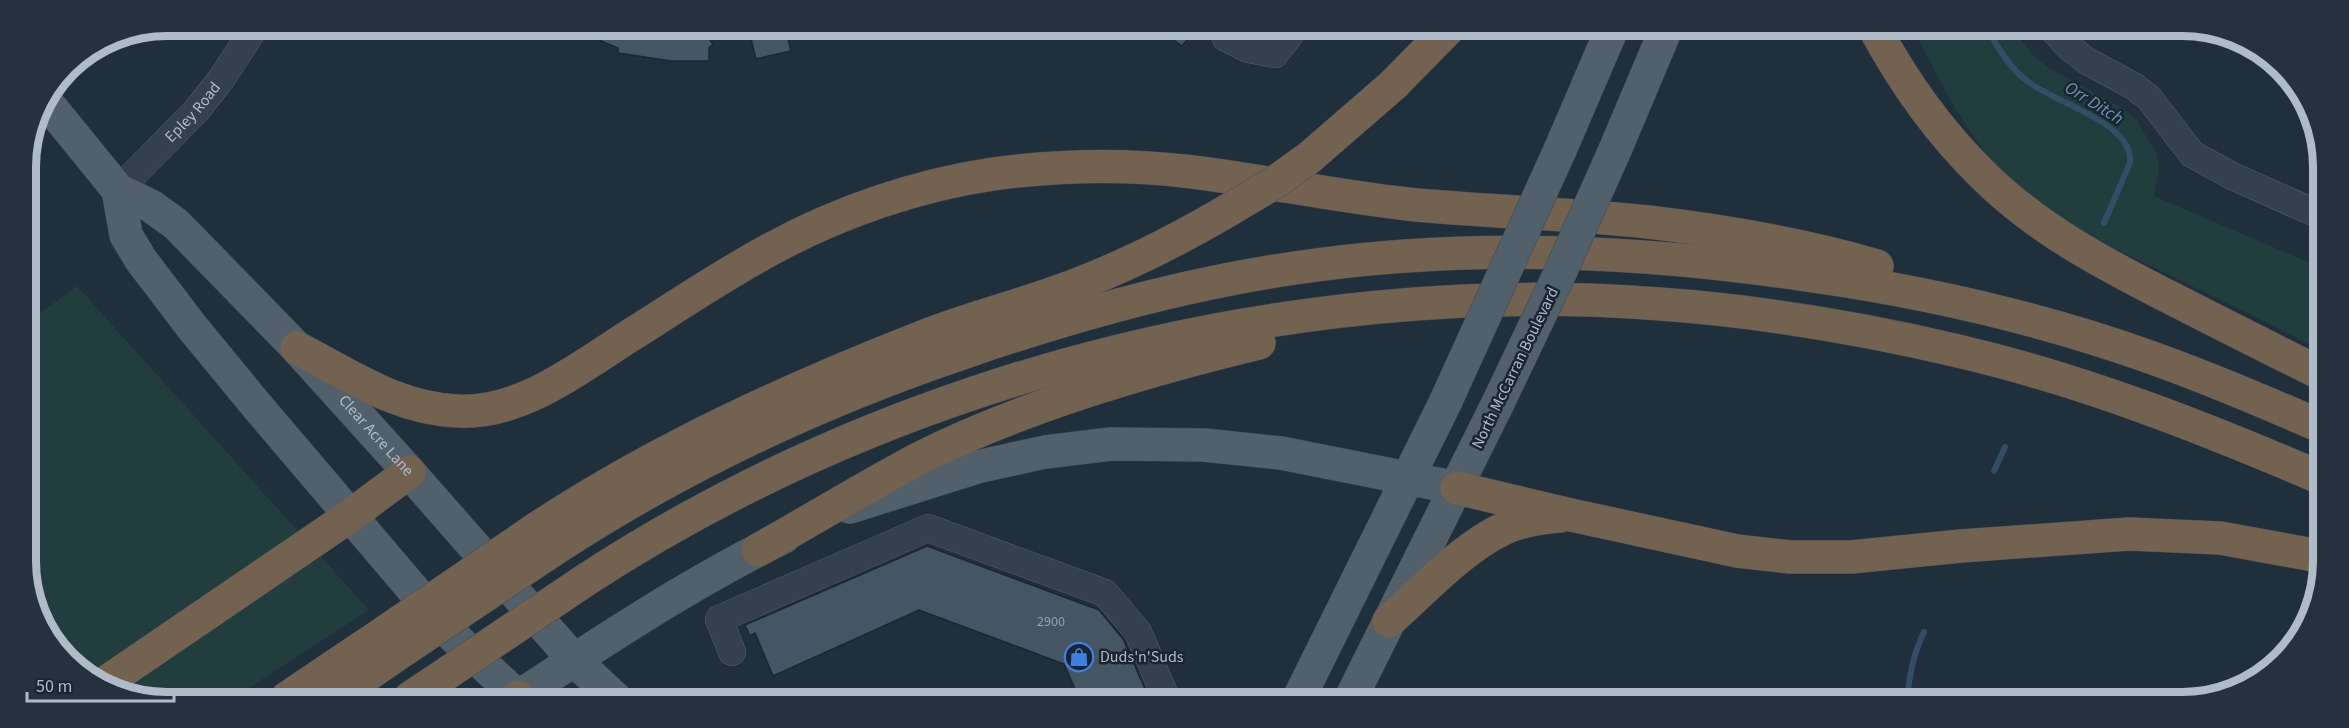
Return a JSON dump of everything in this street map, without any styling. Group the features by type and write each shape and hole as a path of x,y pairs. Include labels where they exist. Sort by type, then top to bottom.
{"highway":[{"path":"298,692 397,640 544,539 651,461 756,407 924,336 1077,285 1141,257 1232,208 1274,183 1310,157 1393,85 1441,36"},
{"path":"1879,36 1912,91 1935,123 1984,177 2022,210 2114,269 2313,370"},
{"path":"297,348 374,391 399,401 423,408 462,412 496,408 530,396 572,373 726,275 775,247 848,214 899,196 991,174 1089,166 1193,172 1390,202 1647,222 1766,240 1891,270 2040,323 2154,359 2247,394 2313,423"},
{"path":"544,539 647,493 794,418 898,375 1008,337 1122,304 1179,289 1299,267 1414,255 1515,252 1652,256 1763,268 1888,287 2040,323"},
{"path":"758,550 920,458 974,434 1088,390 1227,351 1349,323 1533,300"},
{"path":"422,690 635,549 718,502 806,459 945,403 1059,367 1130,348 1284,318 1415,304 1533,300 1635,303 1737,312 1852,329 1961,351 2132,402 2313,474"},
{"path":"111,679 350,516 409,472"},
{"path":"1457,488 1737,550 1790,557 1851,557 1961,546 2128,534 2220,538 2313,555"},
{"path":"1389,621 1481,541 1507,527 1538,518 1571,515"},
{"path":"341,692 397,640"}],"main road":[{"path":"1302,692 1445,403 1609,36"},
{"name":"North McCarran Boulevard","path":"1354,692 1457,488 1560,273 1663,36"},
{"name":"Clear Acre Lane","path":"51,107 118,190 151,206 176,224 297,348 574,660 608,692"},
{"name":"Clear Acre Lane","path":"118,190 126,235 141,260 221,363 451,634 512,692"},
{"path":"527,692 647,612 758,550 861,502 977,467 1045,452 1112,444 1204,445 1281,453 1457,488"}],"street":[{"name":"Epley Road","path":"118,190 196,111 222,78 249,36"},
{"path":"1226,36 1248,49 1275,54 1289,36"},
{"path":"2059,36 2087,61 2135,87 2149,98 2198,159 2313,211"},
{"path":"732,652 719,618 928,528 1105,593 1138,632 1164,692"}],"green space":[{"path":"1916,36 2018,36 2034,56 2049,68 2124,109 2137,121 2156,152 2159,168 2154,196 2313,264 2313,346 2093,238 2054,213 1995,163 1982,148 1950,99"},
{"path":"77,286 369,610 242,692 167,692 133,688 102,674 74,654 63,641 46,611 37,578 36,316"}],"building":[{"path":"589,36 709,36 713,44 709,48 709,61 671,61 618,53 618,48"},
{"path":"750,36 787,36 791,51 756,59"},
{"path":"1169,36 1190,36 1182,46"},
{"path":"927,546 1099,610 1123,639 1146,692 1076,692 1064,664 919,610 773,676 755,633 750,636 745,625"}],"waterway":[{"name":"Orr Ditch","path":"1991,36 2015,70 2027,81 2106,125 2119,136 2128,149 2130,163 2104,223"},
{"name":"Orr Ditch","path":"1994,471 2005,447"},
{"name":"Orr Ditch","path":"1908,692 1912,666 1924,632"}],"place":[{"name":"Duds'n'Suds","path":"1079,657"}]}
